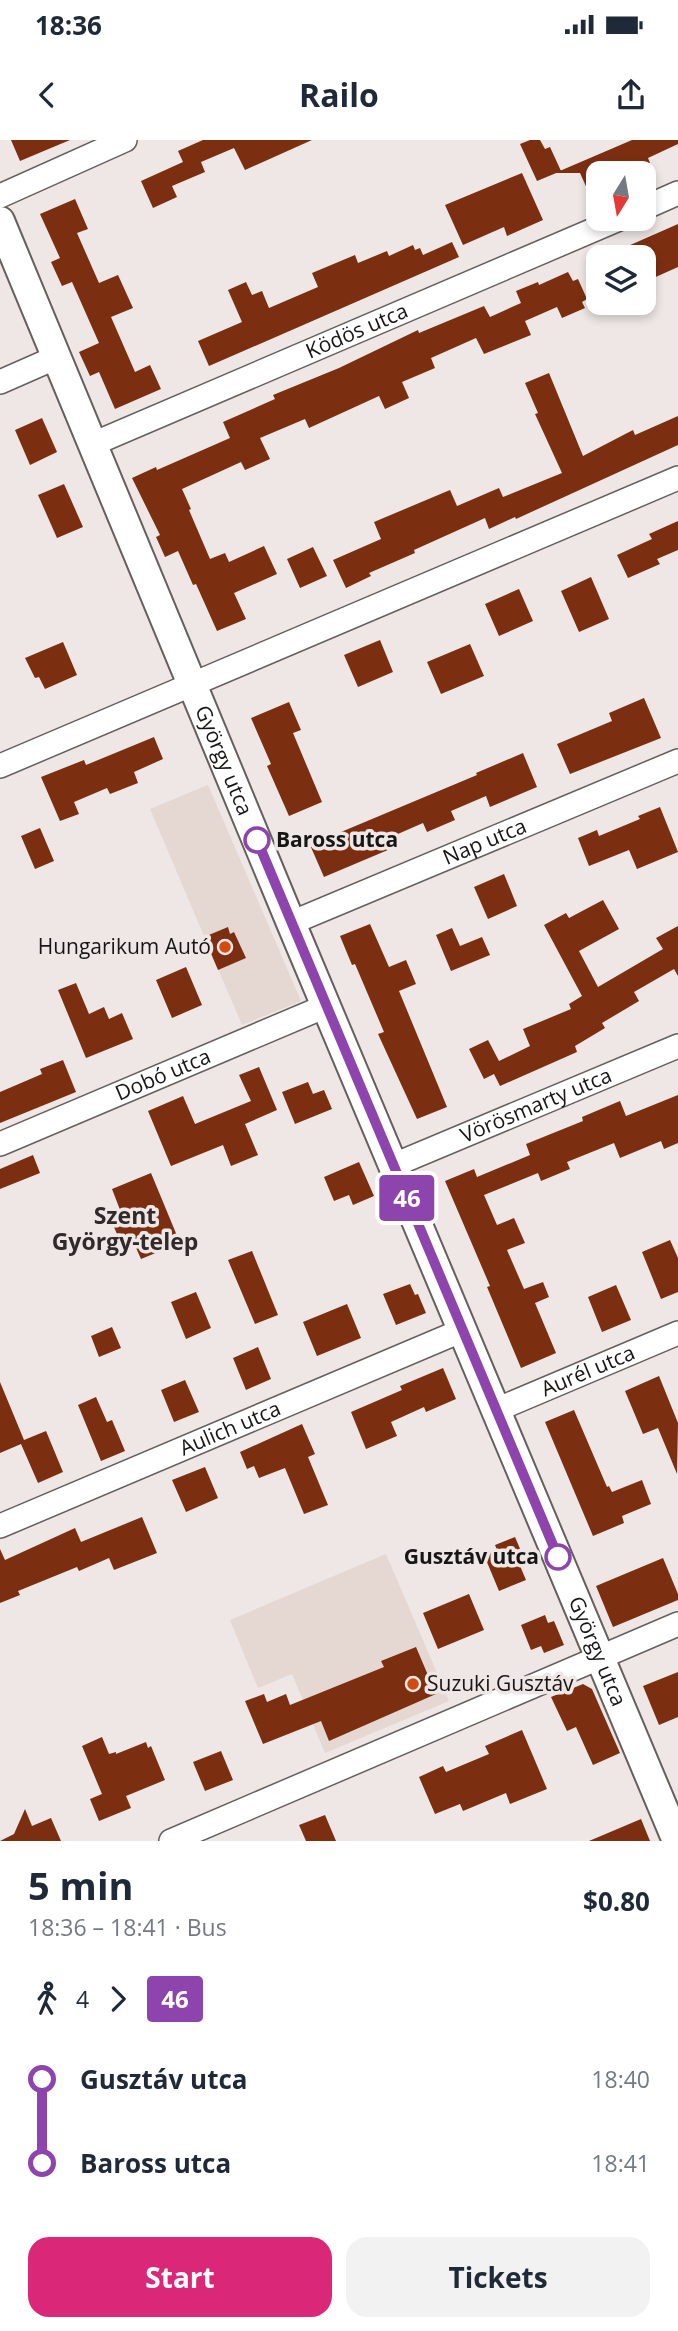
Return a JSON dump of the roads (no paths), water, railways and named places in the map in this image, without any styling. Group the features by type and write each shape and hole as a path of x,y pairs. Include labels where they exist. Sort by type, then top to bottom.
{"street":[{"path":"0,196 125,140"},
{"path":"656,203 678,194"},
{"name":"György utca","path":"0,221 291,923 677,1841"},
{"name":"Ködös utca","path":"93,443 591,231"},
{"path":"0,382 57,357"},
{"path":"0,766 678,478"},
{"name":"Nap utca","path":"291,923 678,761"},
{"name":"Dobó utca","path":"0,1144 326,1006"},
{"name":"Vörösmarty utca","path":"394,1165 678,1046"},
{"name":"Aulich utca","path":"0,1526 463,1330"},
{"name":"Aurél utca","path":"496,1410 678,1333"},
{"path":"171,1841 678,1624"}],"place":[{"name":"Baross utca","path":"257,840"},
{"name":"Hungarikum Autó","path":"225,947"},
{"name":"Gusztáv utca","path":"558,1557"},
{"name":"Suzuki Gusztáv","path":"413,1684"}],"district":[{"name":"Szent György-telep","path":"125,1229"}]}
